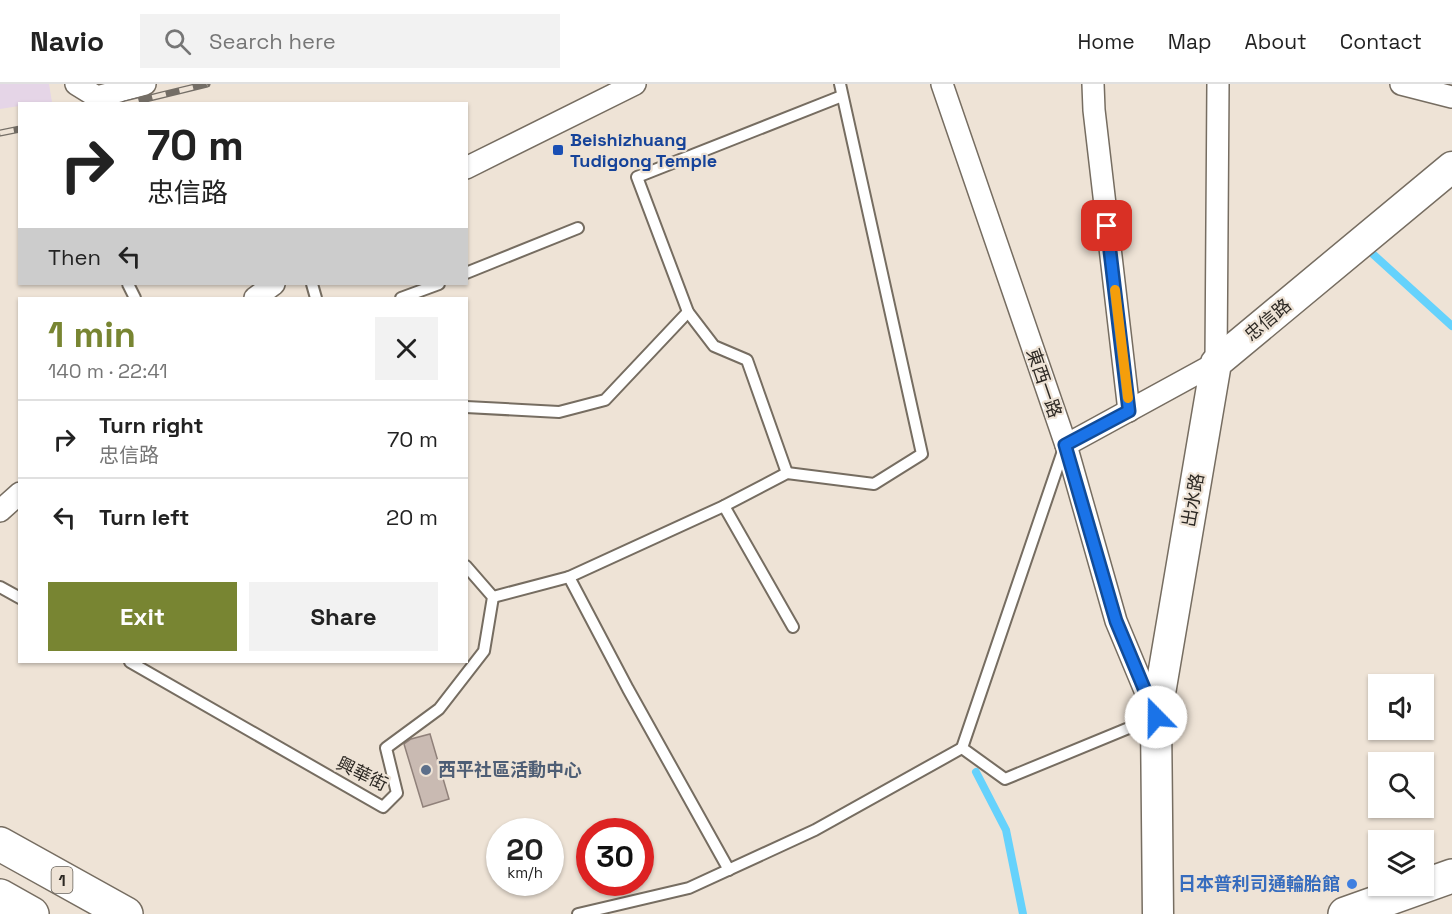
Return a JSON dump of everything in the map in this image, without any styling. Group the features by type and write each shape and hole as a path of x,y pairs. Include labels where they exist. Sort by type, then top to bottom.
{"main road":[{"name":"1","path":"0,844 126,914"},
{"path":"1345,914 1452,876"},
{"path":"0,896 32,914"}],"street":[{"path":"76,84 97,98 145,84"},
{"path":"468,167 635,84"},
{"name":"東西一路","path":"942,84 1065,445 1116,621 1156,717"},
{"path":"1093,84 1094,110 1129,411"},
{"name":"出水路","path":"1158,914 1156,717 1216,363 1218,84"},
{"path":"1401,84 1452,97"},
{"name":"忠信路","path":"1065,445 1216,363 1452,166"},
{"path":"256,297 273,285"},
{"path":"1,507 18,494"}],"lane":[{"path":"468,568 494,597 569,577 724,506 787,473 874,484 922,454 840,84"},
{"path":"787,473 747,360 714,346 688,312 637,177 842,96"},
{"path":"468,272 578,228"},
{"path":"404,297 436,285"},
{"path":"468,407 559,412 604,400 688,312"},
{"path":"578,914 689,888 814,830 962,748 1065,445"},
{"path":"724,506 793,627"},
{"path":"569,577 628,689 729,870"},
{"path":"0,587 18,597"},
{"name":"興華街","path":"132,663 383,807 397,794 386,748 439,709 484,651 494,597"},
{"path":"962,748 1005,779 1156,717"}],"shaded area":[{"path":"0,84 49,84 52,102 18,102 18,106 0,109"}],"building":[{"name":"西平社區活動中心","path":"430,734 449,799 423,807 404,744 411,739"}],"waterway":[{"path":"1364,246 1452,326"},
{"path":"976,772 1006,830 1023,914"}],"railway":[{"path":"133,102 207,84"},
{"path":"0,133 18,129"}],"slow traffic":[{"path":"1115,290 1128,398"}],"place":[{"name":"Beishizhuang Tudigong Temple","path":"558,150"},
{"name":"西平社區活動中心","path":"426,770"},
{"name":"日本普利司通輪胎館","path":"1352,884"}],"route":[{"path":"1107,226 1129,411 1065,445 1116,621 1156,717"}]}
